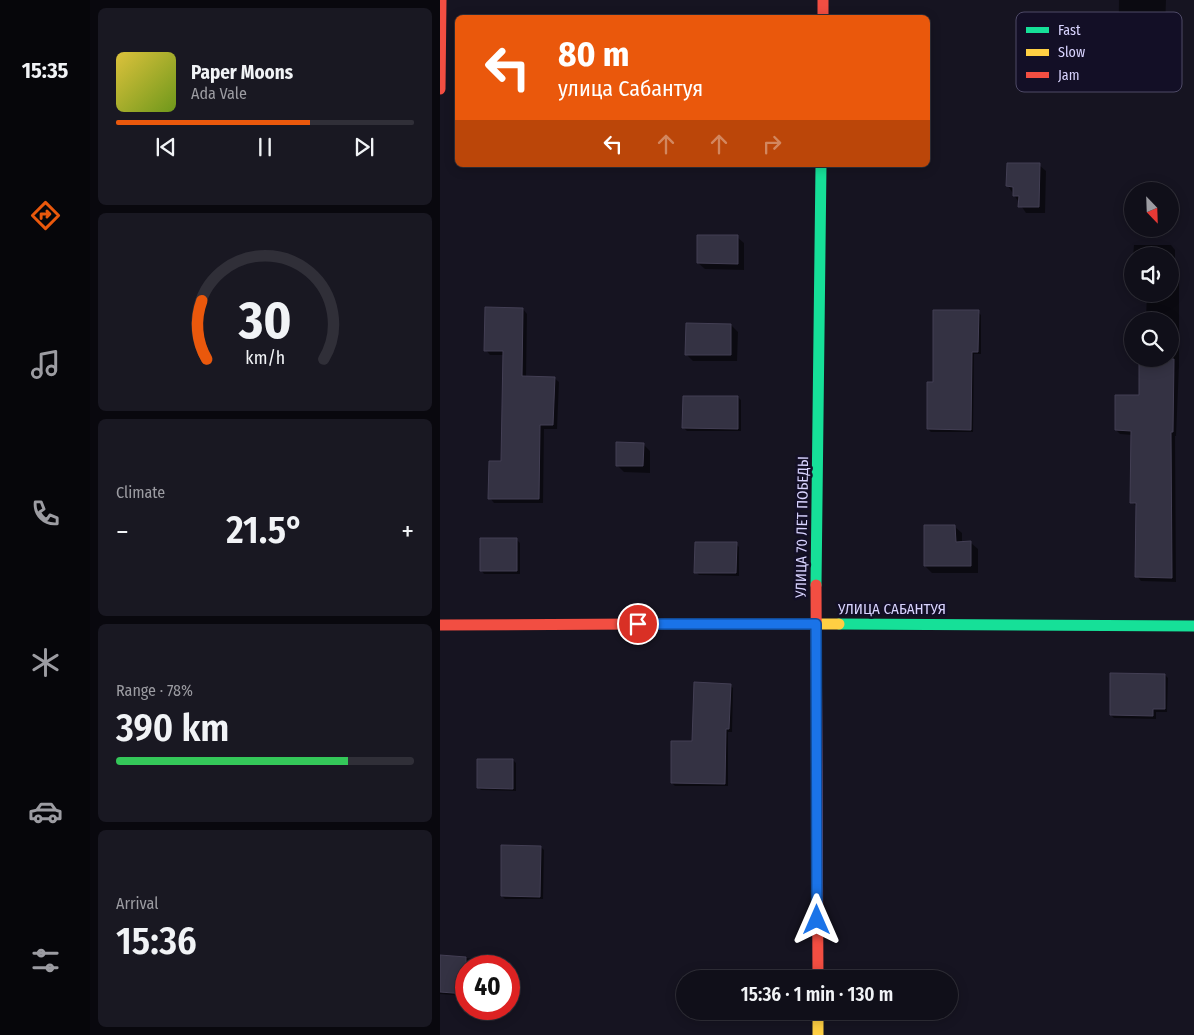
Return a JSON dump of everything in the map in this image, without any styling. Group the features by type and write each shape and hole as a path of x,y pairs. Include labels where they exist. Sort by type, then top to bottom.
{"street":[{"path":"440,89 441,0"},
{"path":"823,0 823,15"},
{"name":"УЛИЦА 70 ЛЕТ ПОБЕДЫ","path":"818,970 816,624 821,167"},
{"name":"УЛИЦА САБАНТУЯ","path":"440,625 1194,626"},
{"path":"818,1020 818,1035"}],"building":[{"path":"1007,163 1040,163 1039,207 1018,207 1019,196 1013,196 1013,187 1006,186"},
{"path":"697,235 738,235 738,264 697,263"},
{"path":"485,307 523,308 522,376 555,377 553,425 540,425 539,499 488,499 489,461 501,461 503,351 484,351"},
{"path":"933,310 979,310 978,352 972,352 971,430 927,429 927,382 933,382"},
{"path":"686,323 731,324 731,355 685,355"},
{"path":"1139,367 1174,367 1173,432 1171,432 1172,578 1135,577 1136,503 1130,503 1131,431 1115,430 1115,395 1139,395"},
{"path":"683,396 738,396 738,429 682,428"},
{"path":"616,442 644,443 643,466 616,466"},
{"path":"924,525 955,525 956,542 971,541 971,566 924,566"},
{"path":"480,538 517,538 517,571 480,571"},
{"path":"695,542 737,542 736,573 694,573"},
{"path":"1110,673 1165,674 1165,709 1153,709 1153,716 1110,715"},
{"path":"694,682 731,684 729,729 726,729 725,784 671,783 671,741 692,741"},
{"path":"477,759 513,759 513,789 477,788"},
{"path":"501,845 541,846 540,897 501,896"},
{"path":"440,955 455,956 455,993 440,992"}],"traffic: fast":[{"path":"816,585 821,167"},
{"path":"839,624 1194,626"}],"traffic: slow":[{"path":"637,624 839,624"},
{"path":"818,1020 818,1035"}],"traffic: jam":[{"path":"440,89 441,0"},
{"path":"823,0 823,15"},
{"path":"816,585 818,970"},
{"path":"440,625 637,624"}],"route":[{"path":"638,624 816,624 817,920"}]}
